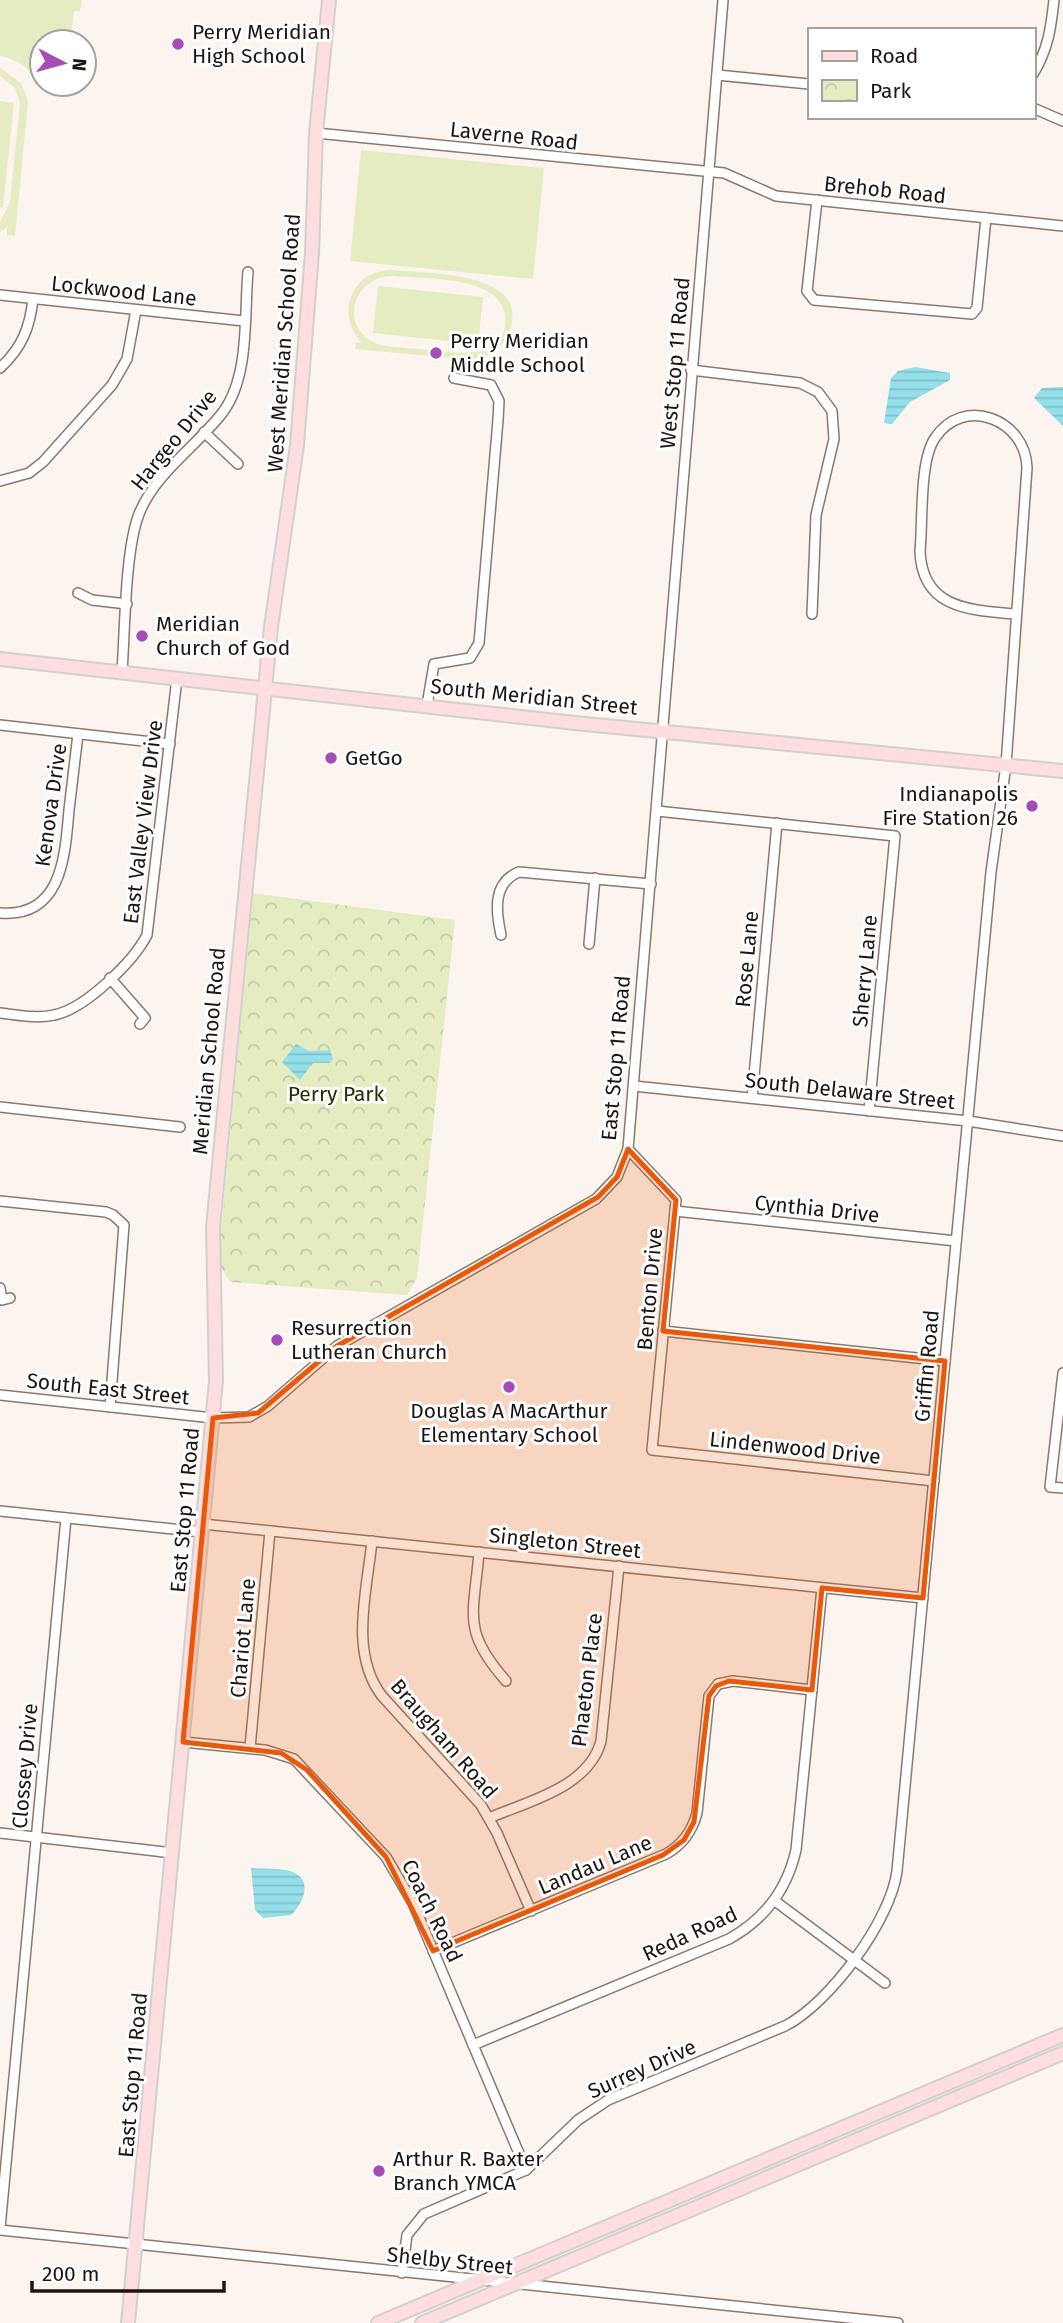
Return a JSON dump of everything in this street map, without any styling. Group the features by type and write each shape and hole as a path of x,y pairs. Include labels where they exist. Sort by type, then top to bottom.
{"main road":[{"name":"West Meridian School Road","path":"266,688 272,611 296,457 311,268 316,133 329,0"},
{"name":"South Meridian Street","path":"0,659 575,723 663,729 1063,771"},
{"name":"Meridian School Road","path":"213,1418 217,1353 213,1227 243,899 266,688"},
{"name":"East Stop 11 Road","path":"128,2323 213,1418"},
{"path":"379,2323 1063,2035"},
{"path":"422,2323 1063,2053"}],"street":[{"name":"West Stop 11 Road","path":"663,729 723,0"},
{"path":"1035,71 1050,40 1054,0"},
{"path":"717,75 808,84"},
{"path":"1035,109 1063,121"},
{"name":"Laverne Road","path":"316,133 709,171"},
{"name":"Brehob Road","path":"709,171 734,175 767,194 1063,226"},
{"path":"817,200 807,291 814,300 972,314 977,308 986,218"},
{"name":"Hargeo Drive","path":"122,672 138,516 156,485 223,412 233,394 240,370 248,272"},
{"name":"Lockwood Lane","path":"0,295 244,321"},
{"path":"0,368 22,342 31,320 33,299"},
{"path":"0,481 29,473 43,462 112,385 127,359 136,310"},
{"path":"691,370 800,383 818,392 828,404 835,429 818,500 812,614"},
{"path":"427,705 434,664 470,658 479,643 498,420 499,401 491,385 454,378"},
{"name":"Griffin Road","path":"853,1959 883,1916 897,1877 992,872 1006,765 1027,458 1016,434 994,419 971,415 949,424 934,438 928,458 920,557 929,582 947,601 967,610 1015,614"},
{"path":"204,432 239,464"},
{"path":"78,593 92,600 127,604"},
{"name":"East Valley View Drive","path":"0,1013 43,1017 61,1013 80,1004 132,958 147,935 177,678"},
{"path":"0,726 170,744"},
{"name":"East Stop 11 Road","path":"213,1418 237,1420 258,1413 337,1346 596,1199 617,1177 628,1149 663,729"},
{"name":"Kenova Drive","path":"0,913 24,910 35,905 57,881 63,864 78,734"},
{"path":"657,811 777,823"},
{"name":"Sherry Lane","path":"777,823 895,836 869,1111"},
{"name":"Rose Lane","path":"752,1098 777,823"},
{"path":"501,935 497,916 499,890 509,877 530,871 650,884"},
{"path":"589,944 595,878"},
{"path":"110,978 145,1018 140,1024"},
{"name":"South Delaware Street","path":"634,1086 968,1121 1063,1136"},
{"path":"0,1107 180,1127"},
{"name":"Benton Drive","path":"628,1149 676,1200 652,1450"},
{"path":"0,1201 106,1213 120,1220 125,1233 110,1407"},
{"name":"Cynthia Drive","path":"675,1211 956,1241"},
{"path":"0,1288 2,1300 10,1298"},
{"path":"663,1331 945,1361"},
{"path":"1063,1373 1050,1487 1063,1489"},
{"name":"South East Street","path":"0,1395 213,1418"},
{"name":"Lindenwood Drive","path":"652,1450 934,1481"},
{"name":"Singleton Street","path":"0,1511 66,1518 270,1531 923,1598"},
{"name":"Clossey Drive","path":"0,2229 66,1518"},
{"name":"Chariot Lane","path":"250,1748 270,1531"},
{"name":"Braugham Road","path":"372,1541 363,1640 370,1676 382,1696 469,1791 489,1818 531,1911"},
{"path":"479,1552 473,1629 484,1656 506,1681"},
{"name":"Phaeton Place","path":"489,1818 574,1779 594,1761 601,1741 619,1566"},
{"name":"Reda Road","path":"473,2045 729,1939 754,1923 775,1901 789,1875 796,1850 822,1588"},
{"name":"Landau Lane","path":"433,1951 666,1854 684,1840 697,1814 709,1696 718,1684 733,1681 812,1690"},
{"name":"Coach Road","path":"183,1742 250,1748 281,1753 293,1759 374,1844 401,1879 526,2170"},
{"path":"0,1833 173,1853"},
{"path":"775,1901 885,1983"},
{"name":"Surrey Drive","path":"402,2273 405,2241 417,2219 526,2170 578,2120 600,2104 799,2019 824,1998 853,1959"},
{"name":"Shelby Street","path":"0,2229 136,2246 898,2323"}],"highlighted area":[{"path":"628,1149 676,1200 663,1331 945,1361 923,1598 822,1588 812,1690 729,1681 716,1686 709,1696 694,1822 684,1840 663,1855 433,1951 386,1857 307,1770 281,1753 183,1742 213,1418 258,1413 337,1346 598,1197 617,1177"}],"green space":[{"path":"0,0 82,0 80,11 74,11 72,28 28,28 28,70 11,59 0,56"},
{"path":"0,68 21,83 28,102 15,236 7,235 7,227 0,232 0,222 10,202 20,103 15,88 0,76"},
{"path":"0,101 14,103 3,208 0,207"},
{"path":"361,150 544,168 533,279 350,261"},
{"path":"393,270 453,276 475,280 494,288 507,299 512,315 507,336 493,352 473,360 355,349 356,343 362,343 349,319 352,295 367,277","holes":["393,276 459,282 490,293 500,303 505,316 504,332 488,349 461,353 386,346 368,339 359,330 355,320 357,299 371,282"]},
{"path":"378,286 483,297 478,344 373,333"},
{"name":"Perry Park","path":"253,893 455,920 417,1278 407,1295 230,1282 218,1263"}],"water":[{"path":"915,367 950,373 950,380 910,402 892,424 884,423 891,378 898,371"},
{"path":"1063,387 1063,426 1034,398 1042,388"},
{"path":"296,1044 309,1051 330,1050 333,1059 329,1063 313,1063 300,1080 282,1062"},
{"path":"251,1868 290,1871 298,1875 304,1886 303,1898 291,1915 263,1918 255,1910"}],"place":[{"name":"Perry Meridian High School","path":"178,44"},
{"name":"Perry Meridian Middle School","path":"436,353"},
{"name":"Meridian Church of God","path":"142,636"},
{"name":"GetGo","path":"331,758"},
{"name":"Indianapolis Fire Station 26","path":"1032,806"},
{"name":"Resurrection Lutheran Church","path":"277,1340"},
{"name":"Douglas A MacArthur Elementary School","path":"509,1387"},
{"name":"Arthur R. Baxter Branch YMCA","path":"379,2171"}]}
